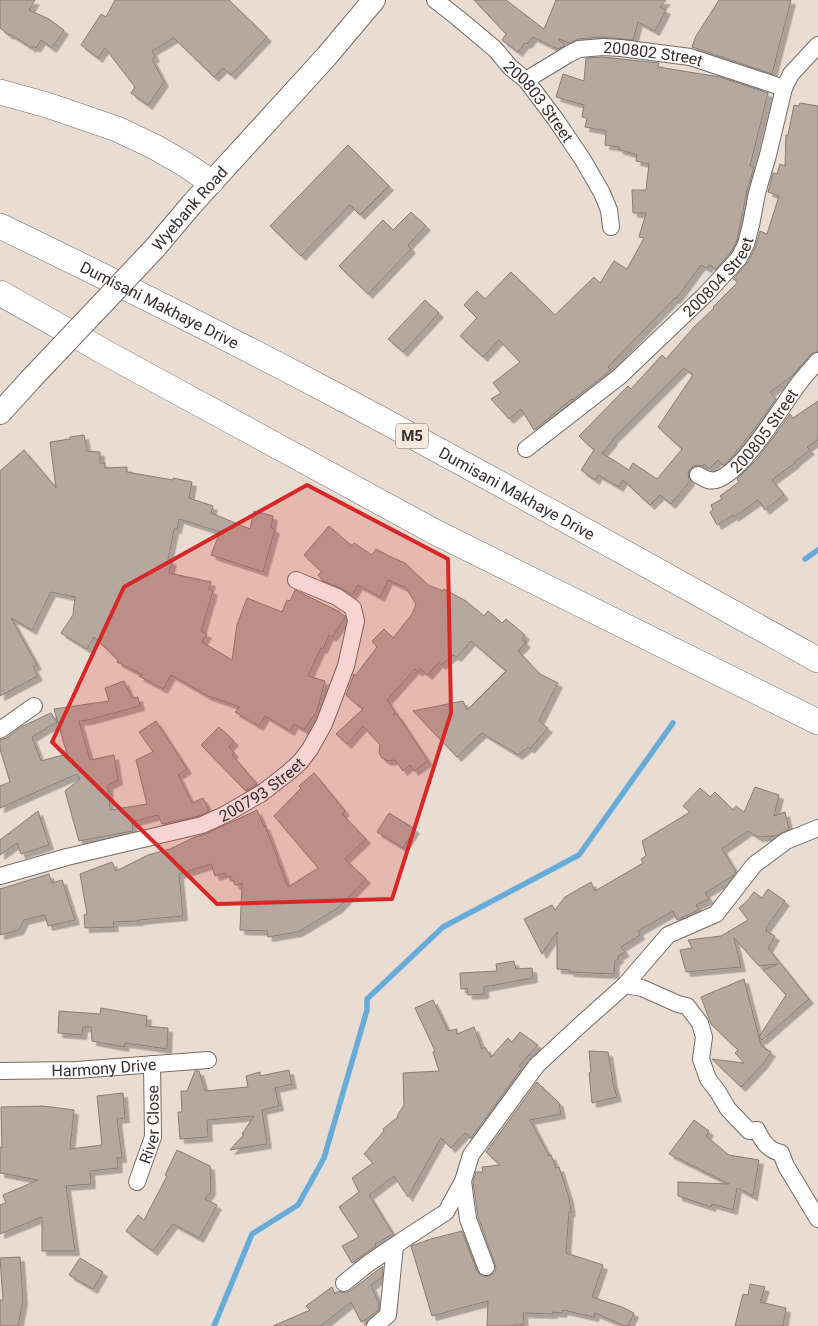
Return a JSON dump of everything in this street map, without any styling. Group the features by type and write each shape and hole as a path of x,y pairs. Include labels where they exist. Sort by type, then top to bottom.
{"main road":[{"path":"0,92 47,105 117,129 155,147 211,182"},
{"name":"Dumisani Makhaye Drive","path":"0,226 329,391 624,551 818,660"},
{"path":"0,293 435,532 818,722"}],"street":[{"name":"Wyebank Road","path":"0,413 154,249 211,182 326,57 374,0"},
{"name":"200803 Street","path":"435,0 495,49 510,67 526,80 583,160 602,193 609,210 611,227"},
{"name":"200804 Street","path":"526,449 620,376 706,294 740,258 746,244 757,192 784,88 791,74 818,45"},
{"name":"200802 Street","path":"526,80 579,49 603,46 690,57 784,88"},
{"name":"200805 Street","path":"698,474 708,480 720,478 744,459 800,381 818,362"},
{"name":"200793 Street","path":"0,876 67,857 202,825 224,815 262,793 301,761 324,724 346,666 356,620 353,608 337,597 296,580"},
{"path":"0,730 34,706"},
{"path":"344,1283 446,1212 463,1181 471,1155 537,1065 625,985 668,935 716,914 754,864 786,841 818,828"},
{"path":"625,985 642,988 687,1006 700,1023 704,1037 701,1059 708,1079 728,1109 749,1132 757,1130 764,1144 774,1151 781,1152 786,1166 818,1219"},
{"name":"Harmony Drive","path":"0,1072 77,1070 208,1060"},
{"name":"River Close","path":"137,1182 153,1136 152,1064"},
{"path":"463,1181 468,1219 486,1267"},
{"path":"374,1326 388,1315 395,1246"}],"highlighted area":[{"path":"307,485 448,559 451,713 392,899 217,904 52,742 124,587"}],"building":[{"path":"0,0 35,0 29,10 49,19 64,30 52,48 41,40 36,48 33,46 32,48 0,28"},
{"path":"115,0 229,0 267,37 231,75 223,68 214,77 174,38 152,51 155,57 152,59 164,82 148,105 131,93 135,87 105,48 98,58 81,45 101,14 106,17"},
{"path":"474,0 506,0 544,29 556,0 666,0 660,7 666,10 655,31 638,22 633,40 602,37 578,39 569,43 559,39 565,45 558,49 533,37 518,52 502,40 506,34"},
{"path":"719,0 791,0 772,74 692,47 696,36"},
{"path":"603,57 659,63 658,67 720,77 768,93 750,166 754,167 737,240 731,252 716,269 709,265 707,268 701,265 676,299 608,367 611,370 534,430 521,409 509,419 491,399 501,393 493,383 520,362 499,340 483,357 460,336 477,318 464,305 477,291 485,299 511,272 555,315 594,277 600,283 614,261 627,269 644,238 639,237 646,213 633,213 632,190 646,190 649,164 636,161 637,155 618,149 619,147 605,145 606,131 585,127 587,118 582,117 584,105 556,97 563,74 584,81 586,58"},
{"path":"800,103 818,106 818,351 811,354 792,376 770,392 776,399 731,458 723,465 718,460 709,469 704,464 702,466 693,466 689,470 688,475 690,481 671,504 660,495 650,505 623,480 619,487 598,475 595,480 581,470 594,450 579,436 628,386 631,389 662,355 666,359 738,282 733,279 748,262 760,231 767,234 779,196 768,192 773,173 777,174 780,164 785,166 786,135 788,135 794,105 799,106","holes":["684,368 693,375 658,427 682,449 657,479 633,463 629,470 602,453 612,440"]},
{"path":"348,145 389,186 360,215 350,205 301,256 270,226"},
{"path":"411,212 426,226 408,245 411,249 368,294 339,266 383,220 393,230"},
{"path":"425,300 439,313 403,352 388,339"},
{"path":"818,401 818,440 807,447 810,450 772,480 784,495 765,510 758,500 734,517 733,515 717,525 710,512 713,510 711,505 722,499 720,496 739,482 737,479 758,458 790,414 793,418"},
{"path":"84,435 87,451 100,452 100,463 105,463 105,468 127,467 127,472 192,482 189,498 213,506 211,513 250,529 254,511 273,516 271,528 275,529 263,572 211,555 220,532 179,519 177,529 174,529 168,560 172,561 169,573 211,582 209,589 213,591 201,631 207,634 202,642 232,660 237,625 247,598 282,612 287,600 290,601 295,590 345,616 332,637 329,635 308,676 325,681 317,711 304,730 294,724 290,731 265,716 259,726 235,712 240,707 208,696 171,675 163,689 139,676 143,675 117,662 118,660 94,637 87,649 61,633 73,615 75,597 51,592 32,630 11,618 37,665 33,667 38,676 0,696 0,471 24,450 56,488 50,442"},
{"path":"329,526 352,546 354,543 372,555 376,549 405,563 428,585 443,591 444,589 466,601 484,616 488,611 502,623 506,619 525,635 522,640 526,643 518,651 540,674 558,683 539,721 548,728 530,749 528,747 518,755 482,733 457,757 413,711 463,701 467,710 506,671 471,641 457,657 453,655 441,665 439,662 428,675 420,669 418,672 415,669 387,700 395,712 393,715 397,714 428,761 414,771 410,765 403,771 395,760 387,761 382,758 379,753 380,745 363,726 347,744 336,734 363,709 346,695 354,674 355,676 377,647 372,641 384,629 393,638 412,614 416,604 406,588 388,580 380,597 358,585 352,595 341,588 323,581 318,575 322,572 304,555"},
{"path":"124,681 132,698 138,697 140,706 79,721 90,760 114,755 118,780 108,785 110,810 147,804 136,760 153,752 139,732 156,721 187,769 178,775 192,803 203,798 209,811 199,816 162,824 158,815 132,822 133,831 79,841 65,791 80,779 77,774 0,808 0,786 10,782 0,749 0,740 21,727 51,713 57,722 32,737 41,761 67,754 54,709 109,701 105,688"},
{"path":"219,727 234,741 229,747 234,753 232,755 257,784 246,791 201,745"},
{"path":"314,773 345,811 342,814 366,839 345,859 366,879 338,908 298,932 268,937 267,931 240,930 242,883 235,885 230,876 226,877 225,873 215,876 211,864 179,874 183,916 113,922 114,927 85,928 84,915 87,914 80,874 112,862 116,871 148,855 170,849 257,810 264,827 265,825 288,887 318,868 274,816 301,788 299,786"},
{"path":"755,787 779,795 774,816 785,812 789,829 776,836 758,837 748,831 722,849 736,872 733,876 705,893 709,899 696,905 699,910 677,920 673,911 638,931 640,935 621,947 625,952 618,956 619,958 615,961 614,974 569,972 570,970 557,969 557,932 542,954 524,919 552,905 555,910 565,897 591,882 595,891 643,863 641,859 646,856 642,841 690,812 683,806 700,788 710,797 715,792 733,810 736,806 744,812"},
{"path":"38,811 49,845 21,854 17,843 0,855 0,840"},
{"path":"389,813 415,829 403,848 377,832"},
{"path":"49,874 52,883 62,880 75,920 48,926 45,915 24,920 19,930 0,935 0,889"},
{"path":"768,889 785,901 766,928 766,931 775,936 768,948 809,999 762,1040 759,1037 786,995 763,970 778,964 759,966 734,938 741,967 686,972 680,950 692,948 688,940 721,936 748,920 739,908 754,892 762,898"},
{"path":"514,961 516,969 532,968 533,978 484,987 484,994 468,995 467,988 461,989 460,973 497,971 496,964"},
{"path":"744,979 761,1045 771,1052 763,1064 741,1087 712,1059 744,1063 735,1053 738,1050 711,1024 701,997"},
{"path":"433,1000 448,1031 457,1029 457,1034 474,1027 482,1049 485,1047 491,1057 508,1038 512,1042 520,1032 538,1045 519,1066 522,1068 471,1138 465,1133 451,1148 441,1138 408,1197 394,1176 369,1195 393,1234 375,1244 376,1246 352,1263 342,1246 359,1237 339,1207 359,1192 352,1178 373,1163 364,1154 384,1131 383,1129 398,1117 404,1105 403,1073 439,1071 433,1052 435,1051 415,1008"},
{"path":"101,1008 147,1016 146,1026 168,1028 167,1049 125,1043 124,1047 92,1041 91,1027 83,1027 82,1035 58,1033 59,1011 100,1014"},
{"path":"589,1051 608,1052 617,1097 592,1103"},
{"path":"289,1070 292,1084 275,1088 279,1106 262,1110 267,1144 230,1150 244,1134 242,1134 254,1116 207,1120 208,1137 180,1139 178,1112 182,1112 181,1091 187,1091 195,1071 199,1071 205,1091 248,1087 246,1076 260,1072 260,1076"},
{"path":"537,1082 559,1103 561,1114 530,1120 549,1156 551,1155 556,1168 559,1167 569,1198 571,1212 569,1212 566,1253 603,1265 592,1297 634,1313 628,1326 595,1313 594,1317 563,1310 562,1313 553,1312 553,1314 523,1313 524,1324 487,1326 488,1301 432,1316 411,1246 462,1231 479,1274 484,1277 494,1273 496,1269 495,1264 478,1217 473,1182 476,1172 483,1172 482,1167 500,1165 486,1152"},
{"path":"123,1093 125,1118 117,1119 122,1158 117,1158 118,1168 90,1171 91,1184 66,1186 75,1251 42,1251 42,1217 0,1234 0,1205 6,1203 3,1195 38,1180 0,1173 0,1147 2,1148 1,1107 43,1106 74,1110 70,1149 102,1145 97,1096"},
{"path":"694,1120 709,1131 706,1136 729,1155 759,1160 753,1196 737,1188 733,1210 712,1204 711,1207 678,1196 678,1182 729,1184 669,1154"},
{"path":"177,1150 210,1166 211,1191 205,1199 217,1205 199,1238 173,1224 153,1251 126,1231 138,1215 144,1220 167,1176 165,1175"},
{"path":"20,1257 23,1300 18,1326 0,1326 0,1300 3,1300 0,1258"},
{"path":"80,1258 103,1272 93,1289 69,1275"},
{"path":"383,1266 382,1277 371,1285 379,1304 378,1310 361,1322 351,1302 321,1326 273,1326 310,1310 306,1306 332,1287 335,1294 339,1291 345,1293 350,1291"},
{"path":"750,1284 765,1287 760,1302 786,1308 783,1326 735,1326 743,1294 748,1295"}],"waterway":[{"path":"805,559 818,550"},
{"path":"214,1326 252,1234 298,1205 324,1158 367,1010 367,999 443,927 579,855 673,723"}]}
